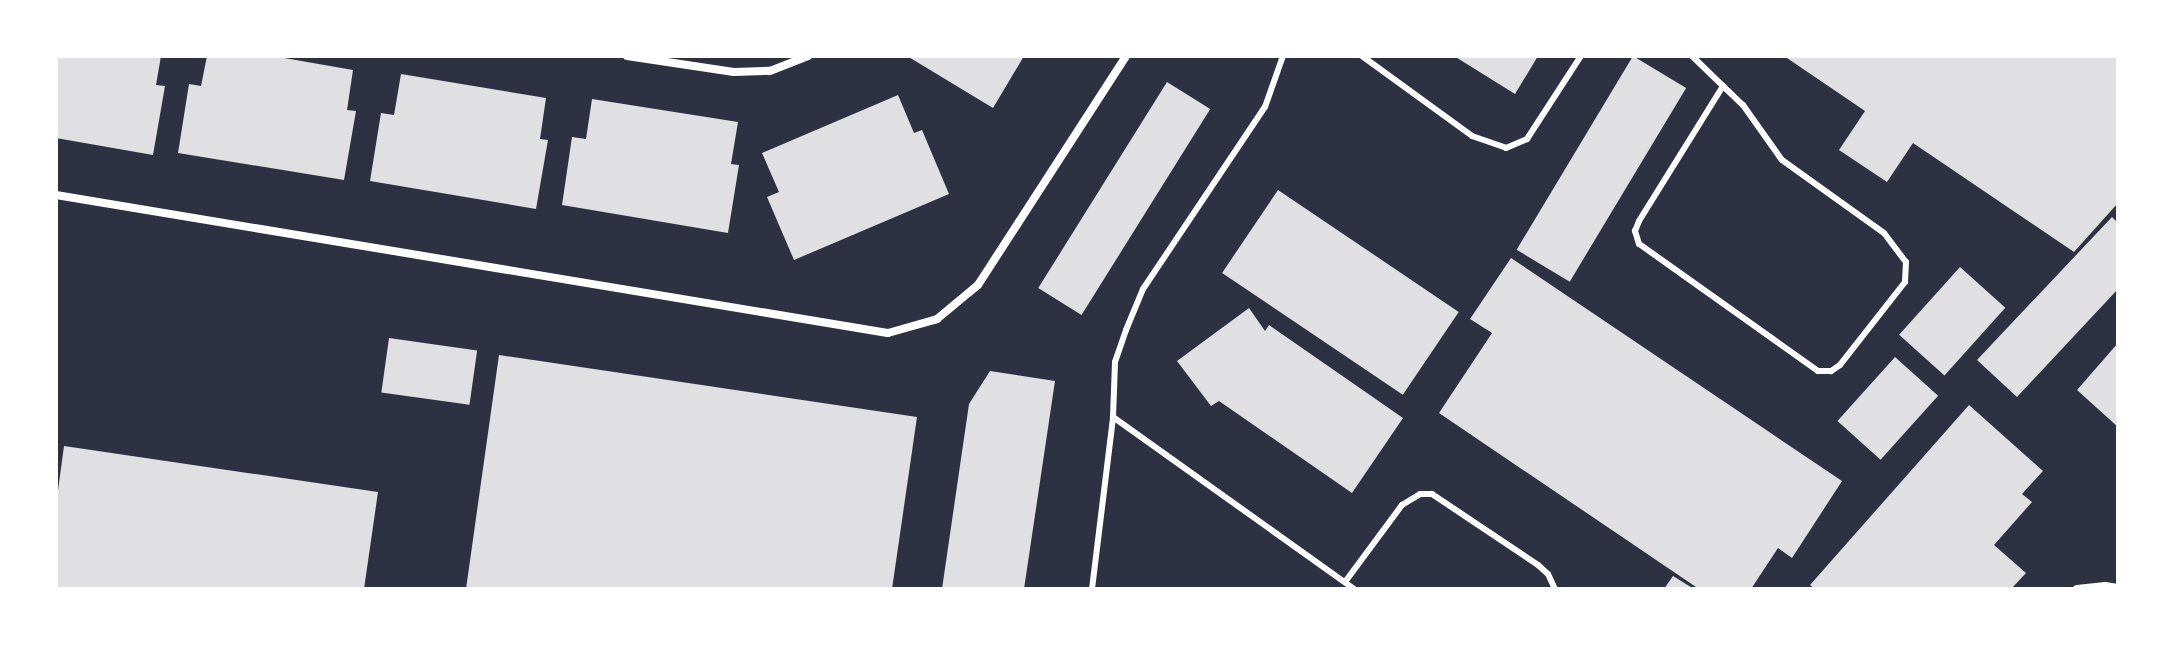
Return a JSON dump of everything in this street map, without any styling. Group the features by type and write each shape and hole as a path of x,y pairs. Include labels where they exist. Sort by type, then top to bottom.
{"street":[{"path":"627,56 734,72 770,71 808,56"},
{"path":"56,195 888,333 937,319 978,285 1126,56"},
{"path":"2077,589 2118,588"}],"lane":[{"path":"1092,589 1113,417 1115,362 1143,289 1265,107 1283,56"},
{"path":"1362,56 1472,136 1506,148 1527,139 1581,56"},
{"path":"1692,56 1743,105 1782,160 1884,233 1906,262 1905,282 1840,365 1831,371 1818,371 1639,244 1635,231 1639,221 1723,86"},
{"path":"1113,417 1354,589"},
{"path":"1345,582 1402,505 1420,494 1432,494 1538,565 1548,574 1555,589"}],"building":[{"path":"56,56 161,56 156,85 165,86 153,155 56,138"},
{"path":"207,56 273,56 353,70 347,110 356,111 344,180 178,153 189,84 201,86"},
{"path":"907,56 1024,56 993,108"},
{"path":"1454,56 1538,56 1515,94"},
{"path":"1633,56 1686,88 1570,282 1517,250"},
{"path":"1784,56 2118,56 2118,203 2074,252 1913,143 1887,182 1839,150 1865,111"},
{"path":"401,74 546,98 540,139 548,140 536,209 370,181 381,113 394,115"},
{"path":"1167,82 1210,109 1081,315 1038,288"},
{"path":"898,95 914,133 922,130 949,194 794,260 767,197 779,192 762,153"},
{"path":"592,99 738,122 731,164 739,165 728,233 562,205 572,137 586,139"},
{"path":"1278,190 1459,312 1403,395 1222,273"},
{"path":"2112,217 2118,223 2118,289 2017,397 1977,360"},
{"path":"1511,258 1842,481 1792,558 1778,548 1751,589 1699,589 1439,413 1492,333 1470,319"},
{"path":"1960,267 2005,308 1944,375 1899,335"},
{"path":"1249,308 1265,331 1269,325 1403,418 1352,493 1219,401 1211,406 1177,361"},
{"path":"389,338 477,350 469,405 381,392"},
{"path":"2118,343 2118,427 2077,390"},
{"path":"499,355 917,417 892,589 466,589"},
{"path":"1895,357 1938,396 1881,460 1837,421"},
{"path":"990,371 1055,381 1024,589 942,589 969,404"},
{"path":"1969,405 2043,471 2022,494 2032,502 1994,545 2026,573 2011,589 1815,589 1810,585"},
{"path":"64,446 378,492 364,589 56,589 56,505"},
{"path":"1673,576 1694,589 1664,589"}]}
